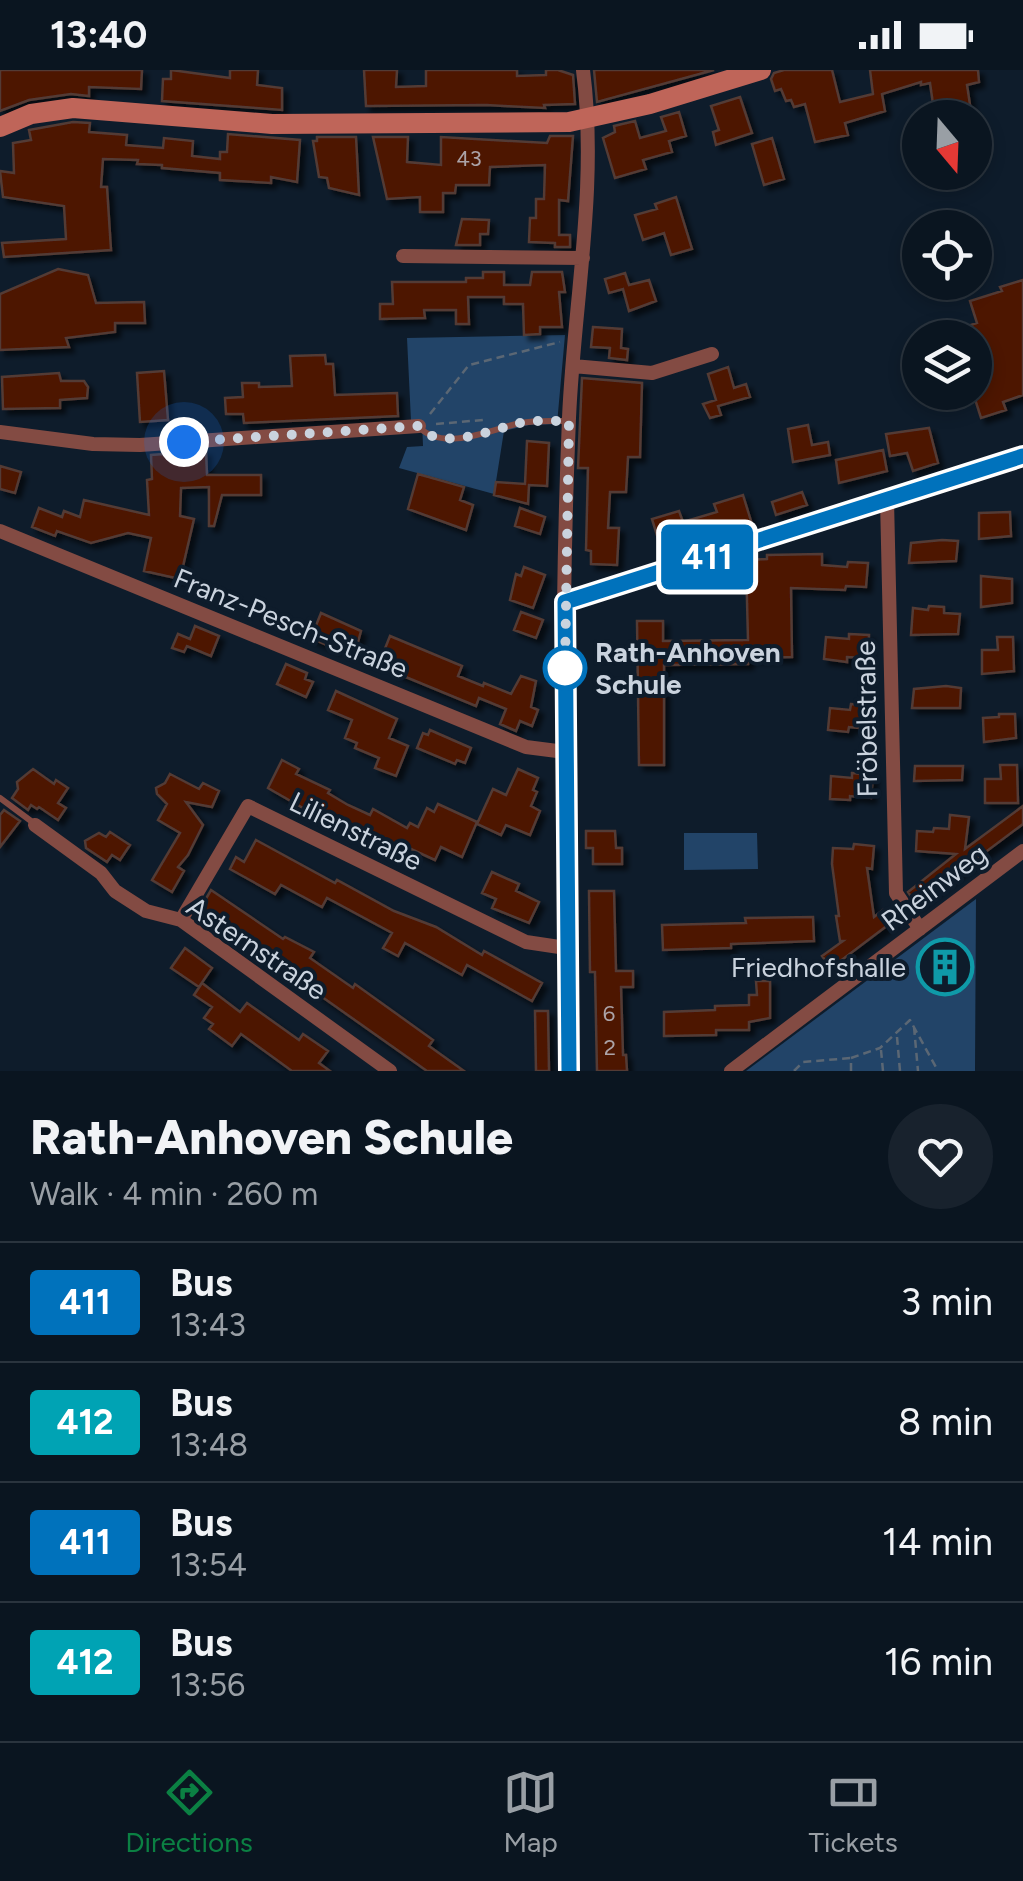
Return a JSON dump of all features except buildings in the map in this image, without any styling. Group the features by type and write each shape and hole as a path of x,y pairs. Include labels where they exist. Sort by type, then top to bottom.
{"main road":[{"path":"0,126 31,114 73,108 272,124 589,119 761,70"}],"street":[{"path":"569,1071 565,602 569,421 584,258 589,119 583,70"},
{"path":"403,256 584,258"},
{"path":"573,366 652,372 712,354"},
{"path":"0,432 93,444 140,445 418,426"},
{"path":"565,602 1023,456"},
{"name":"Fröbelstraße","path":"887,500 896,892 920,930"},
{"name":"Franz-Pesch-Straße","path":"0,531 526,747 565,752"},
{"name":"Lilienstraße","path":"181,920 248,806 526,942 566,948"},
{"name":"Asternstraße","path":"35,825 100,874 115,891 146,910 181,920 390,1071"},
{"name":"Rheinweg","path":"730,1071 1023,851"}],"lane":[{"path":"418,426 431,435 461,438 518,424 569,421"},
{"name":"Asternstraße","path":"0,798 35,825"}],"path":[{"path":"418,426 469,365 575,340"},
{"path":"794,1071 803,1062 851,1058 880,1048 910,1020 938,1071"},
{"path":"914,1026 918,1071"},
{"path":"896,1036 900,1071"},
{"path":"880,1048 883,1071"},
{"path":"851,1058 851,1071"}],"shaded area":[{"path":"565,335 557,424 504,431 494,494 399,468 407,447 423,446 422,421 411,421 407,338"},
{"path":"684,833 757,833 758,869 684,870"},
{"path":"976,899 975,1071 746,1071"}],"bus line":[{"name":"411","path":"569,1071 565,602 1023,456"}],"place":[{"name":"Rath-Anhoven Schule","path":"565,668"},
{"name":"Friedhofshalle","path":"945,967"}],"route":[{"path":"184,442 418,426 431,435 461,438 534,421 569,421 565,668"}]}
